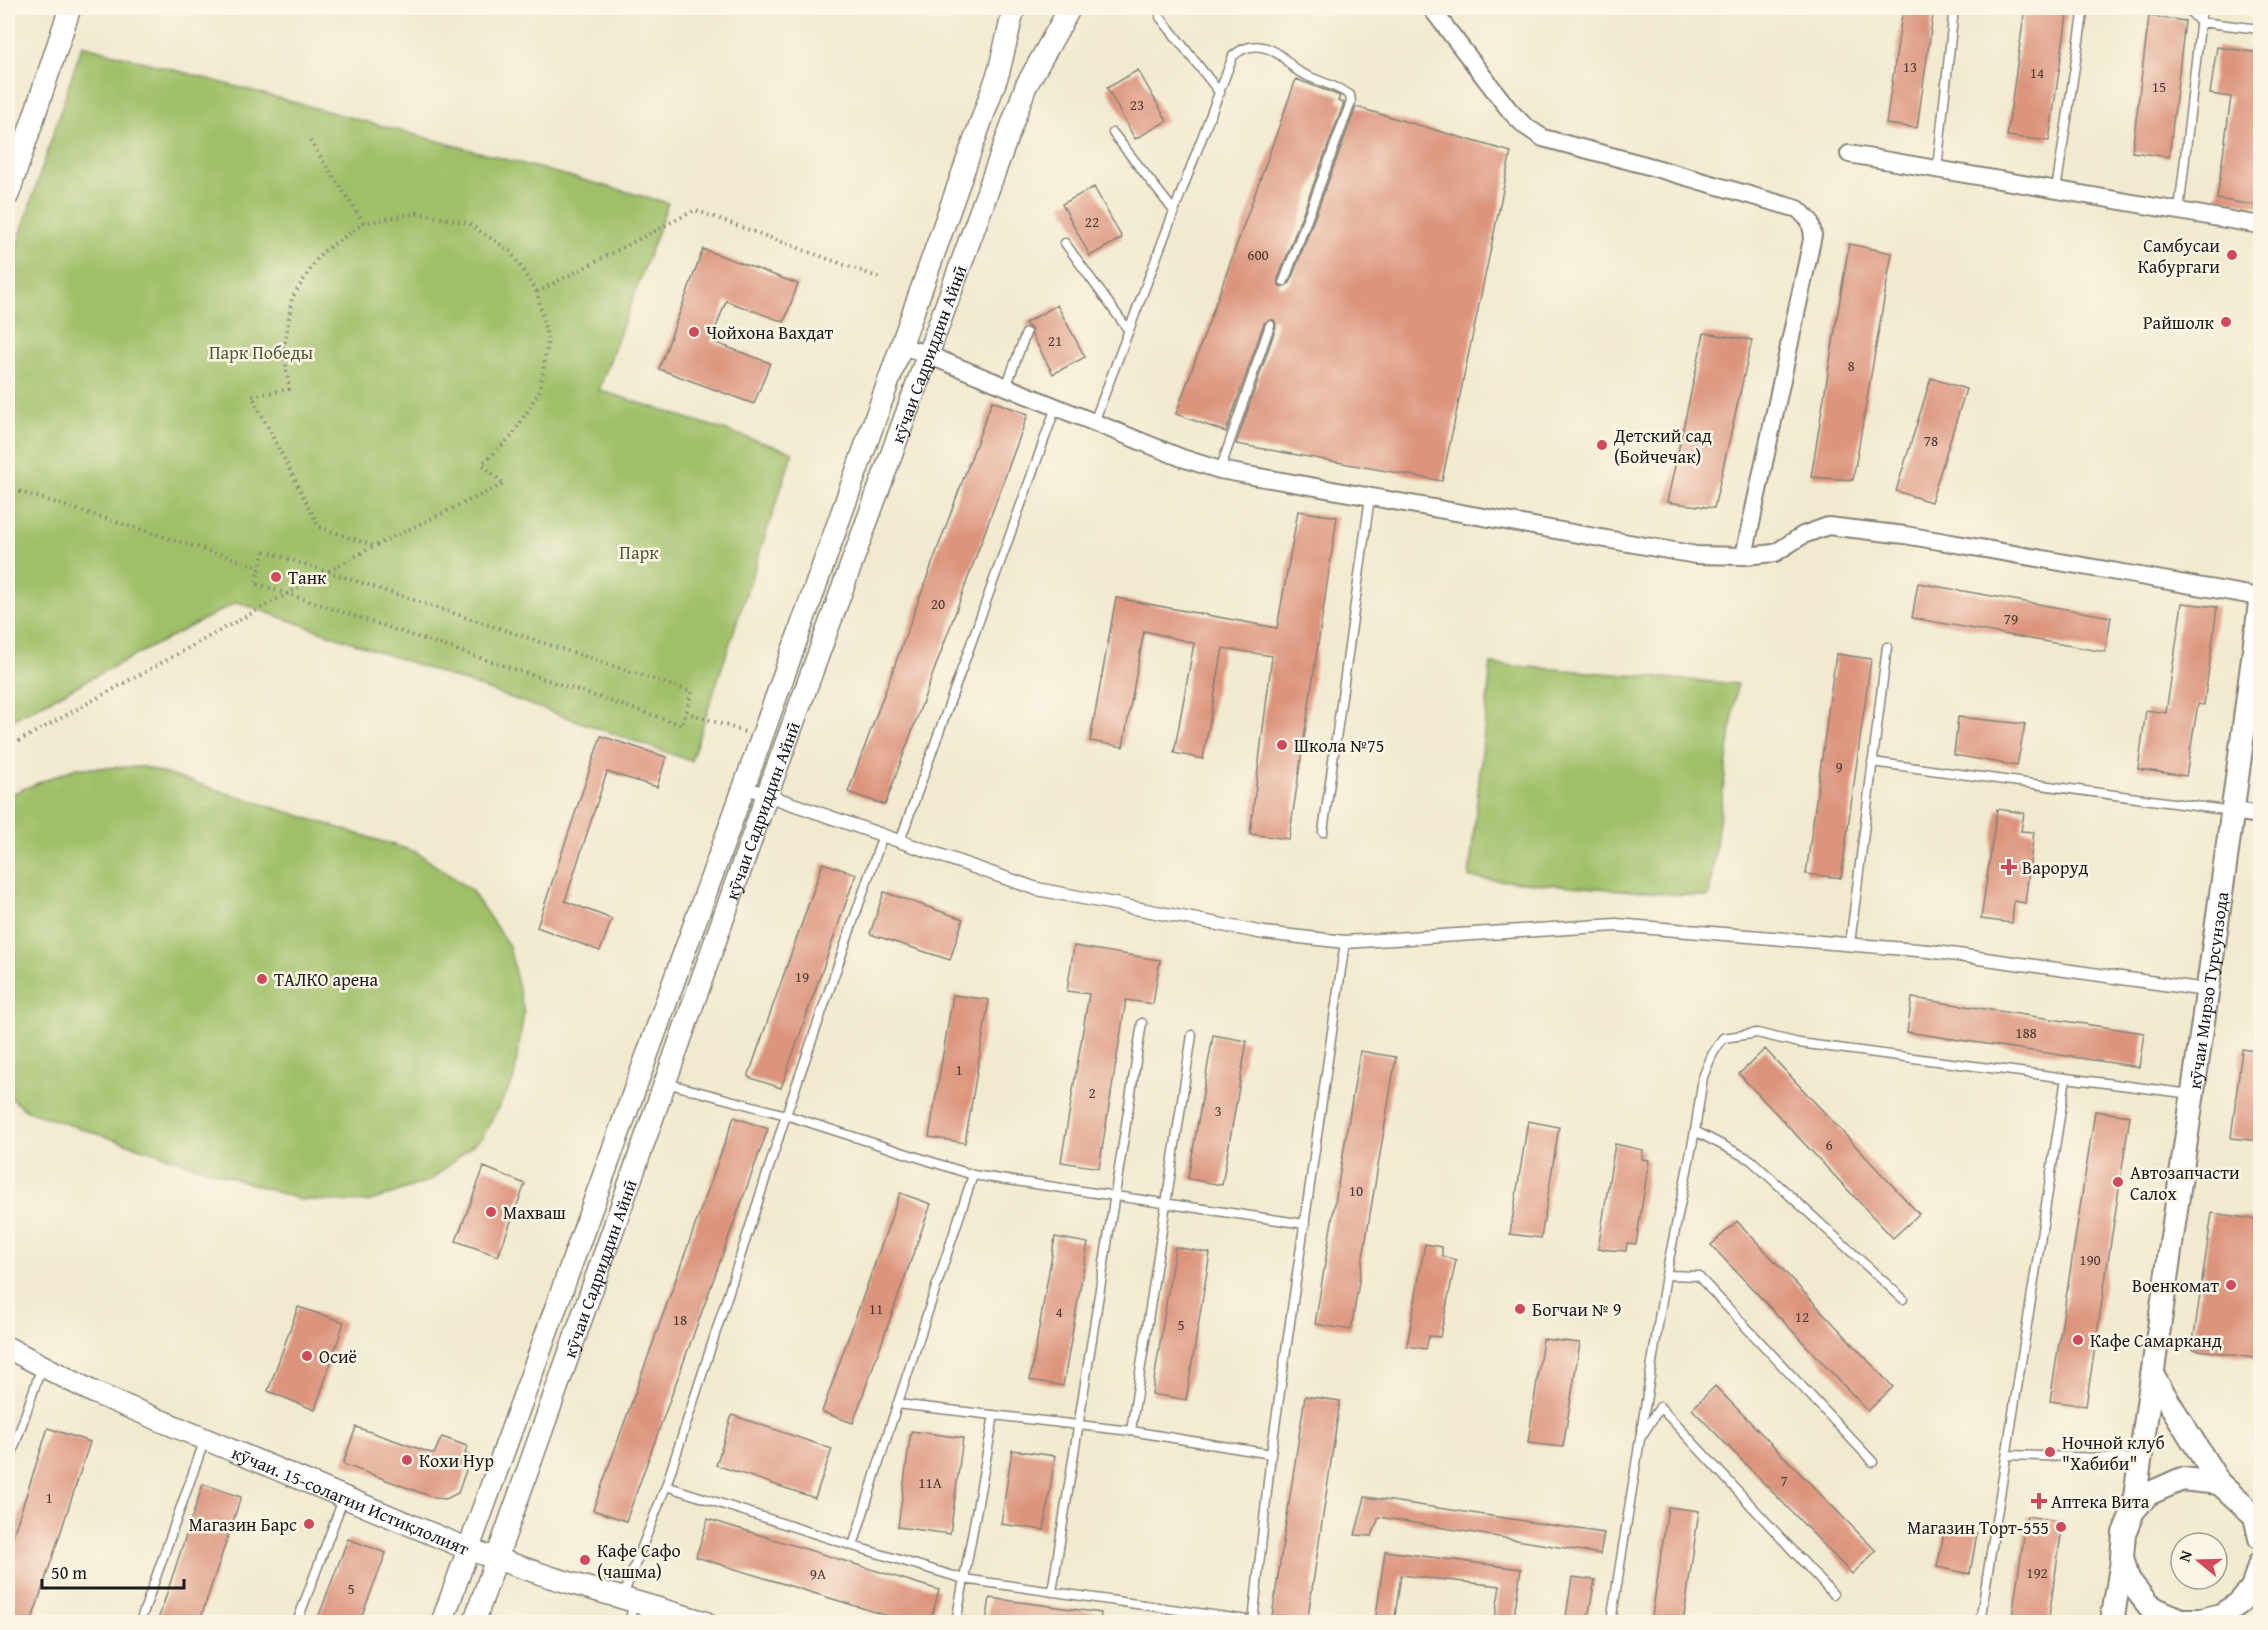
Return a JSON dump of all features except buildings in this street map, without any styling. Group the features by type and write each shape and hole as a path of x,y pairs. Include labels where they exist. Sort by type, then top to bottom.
{"main road":[{"name":"кӯчаи Мирзо Турсунзода","path":"2112,1623 2124,1533 2133,1511 2206,990 2234,811 2260,603"},
{"path":"2152,1375 2219,1483 2258,1517 2260,1538"},
{"name":"кӯчаи Мирзо Турсунзода","path":"2133,1511 2148,1494 2182,1479 2219,1483"},
{"name":"кӯчаи Мирзо Турсунзода","path":"2122,1557 2128,1579 2149,1606 2180,1621 2201,1620 2221,1615 2238,1604 2256,1587 2260,1563"}],"street":[{"path":"8,195 70,8"},
{"name":"кӯчаи Садриддин Айнӣ","path":"441,1623 744,787 999,71 1014,8"},
{"name":"кӯчаи Садриддин Айнӣ","path":"474,1623 767,795 1026,86 1070,8"},
{"path":"1431,8 1510,111 1524,126 1543,138 1798,209 1810,221 1813,235 1744,556"},
{"path":"1849,154 2260,225"},
{"path":"900,345 1182,458 1220,470 1696,555 1744,556 1775,552 1803,535 1828,526 1905,535 2260,597"},
{"path":"744,787 1037,889 1264,933 1345,942 1616,925 1929,951 2206,990"},
{"path":"2234,811 2260,815"},
{"name":"кӯчаи. 15-солагии Истиқлолият","path":"8,1348 95,1393 468,1549 705,1623"}],"lane":[{"path":"1937,170 1954,8"},
{"path":"2056,190 2084,8"},
{"path":"2187,8 2200,22 2260,28"},
{"path":"2179,211 2202,8"},
{"path":"1160,17 1220,93"},
{"path":"1094,422 1233,56 1240,49 1256,45 1282,56 1299,72 1341,88 1350,94 1351,102 1284,281"},
{"path":"1113,133 1174,211"},
{"path":"1065,243 1129,331"},
{"path":"1220,470 1270,325"},
{"path":"1006,387 1026,333"},
{"path":"900,841 1056,407"},
{"path":"1323,832 1370,496"},
{"path":"1850,944 1887,647"},
{"path":"1872,762 2234,811"},
{"path":"629,1623 628,1600 786,1114 883,835"},
{"path":"666,1485 853,1546 964,1579 1254,1622 1271,1454 1345,942"},
{"path":"1052,1592 1142,1023"},
{"path":"1611,1623 1666,1275 1695,1131 1703,1077 1712,1055 1723,1038 1757,1033 1799,1043 2192,1095"},
{"path":"1131,1431 1192,1035"},
{"path":"1980,1623 2066,1078"},
{"path":"665,1083 786,1114 973,1175 1305,1224"},
{"path":"1695,1131 1752,1160 1903,1299"},
{"path":"853,1546 897,1404 973,1175"},
{"path":"1666,1275 1698,1276 1873,1462"},
{"path":"8,1465 42,1366"},
{"path":"897,1404 1131,1431 1271,1454"},
{"path":"1639,1439 1660,1407 1833,1594"},
{"path":"956,1623 994,1415"},
{"path":"140,1623 205,1438"},
{"path":"2007,1455 2140,1459"},
{"path":"297,1623 344,1497"}],"path":[{"path":"310,141 364,223"},
{"path":"537,292 695,210 880,278"},
{"path":"8,747 374,546 504,484 482,464 513,435 540,390 548,341 537,292 510,251 468,223 417,213 364,223 321,253 292,298 284,350 289,389 252,396 319,527 374,546"},
{"path":"8,488 260,567"},
{"path":"265,550 692,692 682,725 255,583 260,567 265,550"},
{"path":"686,712 760,737"}],"green space":[{"name":"Парк Победы","path":"82,45 668,203 599,390 793,452 691,761 237,602 8,722 8,273"},
{"path":"1491,664 1737,684 1709,897 1469,878"},
{"name":"ТАЛКО арена","path":"144,767 416,852 471,890 509,946 524,1012 514,1079 482,1137 431,1180 368,1202 301,1200 27,1111 8,1096 8,799 13,793 76,768"}],"place":[{"name":"Самбусаи Кабургаги","path":"2232,255"},
{"name":"Райшолк","path":"2226,322"},
{"name":"Чойхона Вахдат","path":"694,332"},
{"name":"Детский сад (Бойчечак)","path":"1602,445"},
{"name":"Танк","path":"276,577"},
{"name":"Школа №75","path":"1282,745"},
{"name":"Вароруд","path":"2009,867"},
{"name":"ТАЛКО арена","path":"262,979"},
{"name":"Автозапчасти Салох","path":"2118,1182"},
{"name":"Махваш","path":"491,1212"},
{"name":"Военкомат","path":"2231,1285"},
{"name":"Богчаи № 9","path":"1520,1309"},
{"name":"Кафе Самарканд","path":"2078,1340"},
{"name":"Осиё","path":"307,1356"},
{"name":"Ночной клуб \"Хабиби\"","path":"2050,1452"},
{"name":"Кохи Нур","path":"407,1460"},
{"name":"Аптека Вита","path":"2039,1501"},
{"name":"Магазин Барс","path":"309,1524"},
{"name":"Магазин Торт-555","path":"2061,1527"},
{"name":"Кафе Сафо (чашма)","path":"585,1560"}],"park label":[{"name":"Парк","path":"639,552"}]}
